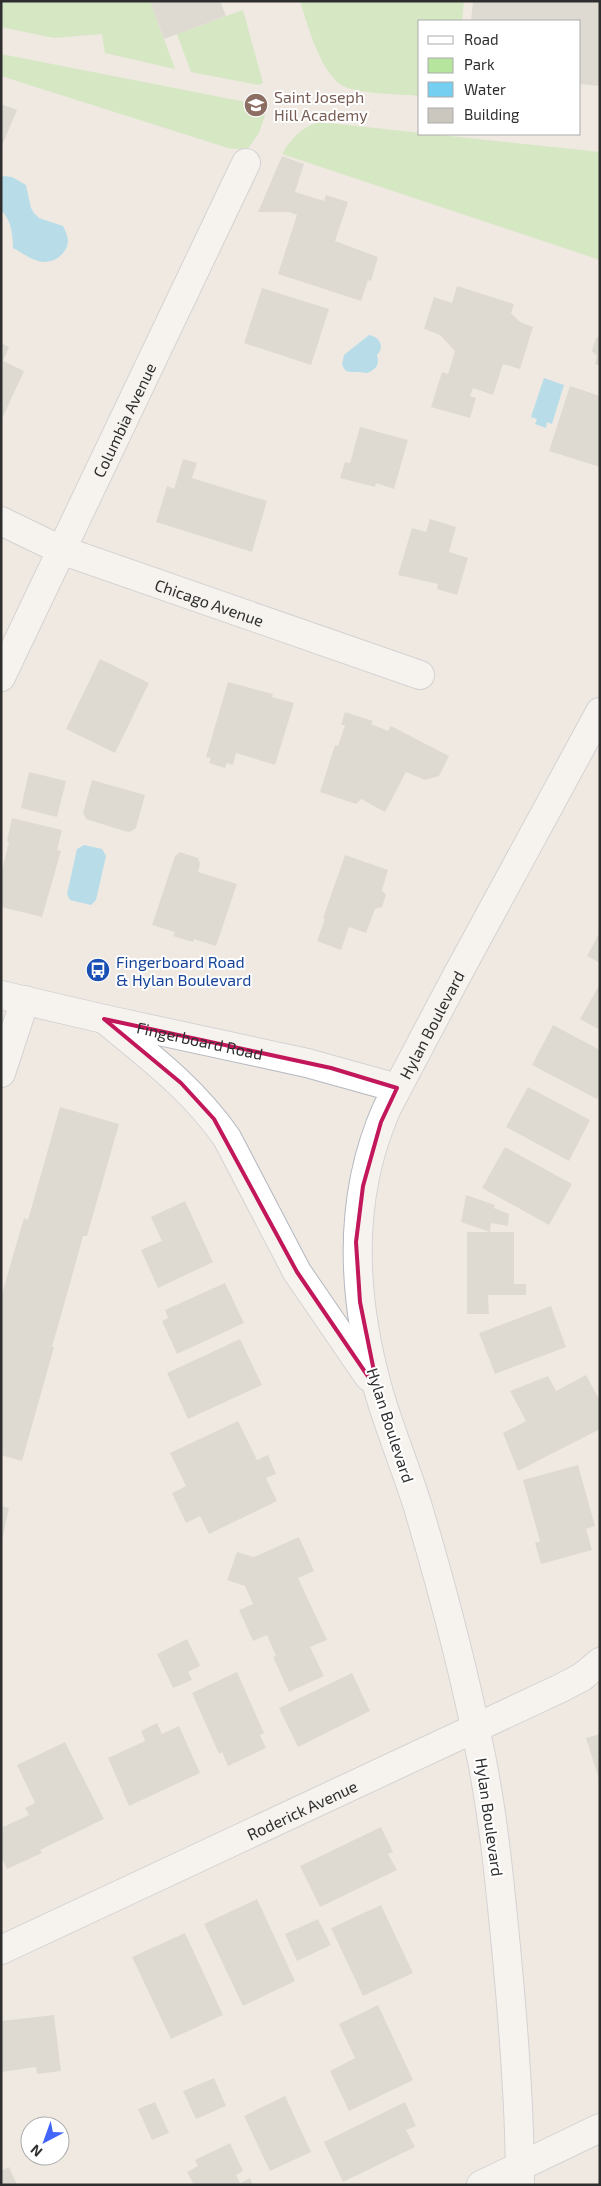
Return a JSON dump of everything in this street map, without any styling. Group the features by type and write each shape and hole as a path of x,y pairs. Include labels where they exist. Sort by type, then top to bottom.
{"street":[{"name":"Columbia Avenue","path":"1,677 246,163"},
{"name":"Chicago Avenue","path":"1,521 61,550 420,675"},
{"name":"Hylan Boulevard","path":"520,2175 514,2033 503,1913 486,1780 462,1668 433,1559 416,1501 378,1390 360,1302 356,1242 365,1176 381,1122 600,712"},
{"name":"Fingerboard Road","path":"13,997 315,1065 398,1088"},
{"path":"1,1074 13,997"},
{"path":"104,1019 181,1083 214,1119 231,1146 297,1272 378,1390"},
{"name":"Roderick Avenue","path":"1,1950 575,1681 600,1662"},
{"path":"481,2185 520,2175 600,2128"}],"highlighted area":[{"path":"104,1019 331,1068 397,1088 381,1122 363,1186 356,1242 360,1302 378,1391 297,1272 214,1119 181,1083"}],"green space":[{"path":"1,1 150,1 175,69 105,53 102,34 54,38 1,27"},
{"path":"300,1 464,1 462,20 418,20 418,96 359,91 343,86 328,71 316,48"},
{"path":"243,10 263,83 259,85 191,72 177,34"},
{"path":"1,54 256,104 266,112 259,133 247,150 228,148 1,76"},
{"path":"319,122 418,133 418,135 441,135 600,152 600,260 282,154 297,134"}],"water":[{"path":"1,177 12,177 26,185 31,208 39,218 63,226 68,241 65,251 58,258 48,262 38,261 13,248 9,223 1,210"},
{"path":"369,335 376,338 381,346 377,355 378,361 376,366 367,373 346,371 342,364 344,355"},
{"path":"544,378 564,385 552,424 547,422 546,428 535,424 537,419 531,417"},
{"path":"84,845 102,849 106,856 96,900 91,905 70,900 67,894 77,849"}],"building":[{"path":"150,1 220,1 226,16 164,39"},
{"path":"473,1 600,1 600,86 581,84 581,20 471,20"},
{"path":"1,104 17,110 1,148"},
{"path":"282,156 304,164 295,192 324,201 326,195 348,202 335,241 378,257 371,281 368,280 361,301 278,274 297,215 289,212 258,212"},
{"path":"457,286 514,304 511,313 520,322 533,327 520,369 503,364 493,395 473,388 470,396 476,398 470,418 431,407 442,372 448,374 455,351 440,335 424,329 434,297 452,303"},
{"path":"262,288 329,309 311,365 244,343"},
{"path":"600,337 600,366 595,364 597,356 592,351 596,338"},
{"path":"1,343 9,347 3,361 24,371 1,421"},
{"path":"570,386 600,396 600,467 549,451"},
{"path":"360,427 408,440 394,489 376,483 375,487 340,478 345,462 350,463"},
{"path":"183,459 197,463 192,478 267,501 252,552 156,522 167,486 174,489"},
{"path":"430,519 456,527 449,552 468,558 457,595 437,589 438,584 398,575 412,528 426,532"},
{"path":"100,659 149,683 115,753 66,729"},
{"path":"228,682 273,694 272,697 294,703 275,765 236,753 233,765 227,763 225,768 209,763 211,758 206,757"},
{"path":"345,712 373,721 371,724 388,731 391,726 449,756 439,776 425,780 406,772 385,812 361,799 356,804 320,792 335,745 338,746 345,725 341,725"},
{"path":"29,772 66,781 57,817 21,808"},
{"path":"92,780 145,795 136,828 130,832 124,831 86,819 83,813"},
{"path":"12,818 62,830 57,850 61,851 42,917 1,907 1,874 9,842 7,841"},
{"path":"180,852 198,858 200,864 198,872 237,884 216,946 194,939 193,942 173,936 175,932 152,925 175,856"},
{"path":"345,855 388,870 382,890 386,895 382,907 375,909 366,933 349,927 341,950 317,941"},
{"path":"600,932 600,963 587,956"},
{"path":"600,984 600,1030 580,1019"},
{"path":"553,1025 600,1050 600,1094 597,1099 532,1065"},
{"path":"528,1087 590,1120 569,1161 506,1127"},
{"path":"60,1107 119,1124 87,1236 83,1236 22,1461 1,1455 1,1297 24,1218 28,1220"},
{"path":"505,1147 572,1184 549,1225 482,1188"},
{"path":"466,1195 495,1205 494,1208 509,1214 508,1226 491,1223 490,1232 461,1222"},
{"path":"185,1201 213,1262 158,1288 141,1250 162,1241 151,1217"},
{"path":"467,1232 514,1232 514,1284 526,1284 526,1295 488,1295 489,1314 467,1314"},
{"path":"225,1283 244,1323 177,1354 162,1321 168,1318 165,1310"},
{"path":"551,1306 566,1347 495,1374 479,1333"},
{"path":"240,1339 262,1385 188,1419 167,1373"},
{"path":"586,1375 600,1401 600,1429 518,1471 503,1433 526,1421 510,1391 548,1376 556,1391"},
{"path":"238,1421 257,1460 268,1455 276,1474 266,1478 277,1501 209,1534 200,1516 186,1523 172,1493 186,1486 170,1453"},
{"path":"578,1465 595,1526 586,1529 592,1550 541,1564 535,1543 540,1541 523,1480"},
{"path":"1,1506 9,1508 2,1540 1,1540"},
{"path":"299,1537 314,1571 298,1578 327,1640 310,1647 324,1676 289,1692 273,1657 276,1656 267,1635 253,1641 239,1610 253,1604 245,1586 227,1580 237,1552 254,1557"},
{"path":"187,1639 200,1666 188,1672 192,1680 173,1688 157,1654"},
{"path":"237,1672 264,1733 260,1735 266,1748 228,1766 222,1752 219,1754 192,1693"},
{"path":"352,1673 370,1711 298,1747 279,1708"},
{"path":"157,1723 162,1734 179,1726 200,1773 129,1806 108,1758 145,1741 141,1731"},
{"path":"600,1734 600,1779 599,1779 586,1738"},
{"path":"65,1742 104,1819 40,1850 42,1853 7,1869 1,1856 1,1828 29,1815 25,1808 35,1803 17,1765"},
{"path":"381,1827 393,1852 388,1854 397,1870 320,1907 300,1866"},
{"path":"257,1899 295,1981 243,2006 204,1924"},
{"path":"381,1905 413,1973 363,1996 331,1928"},
{"path":"318,1919 331,1945 297,1961 285,1934"},
{"path":"185,1933 223,2015 171,2039 132,1957"},
{"path":"378,2005 413,2080 349,2111 330,2071 355,2058 339,2024"},
{"path":"54,2015 61,2071 37,2074 36,2067 1,2072 1,2021"},
{"path":"214,2078 226,2106 196,2119 183,2091"},
{"path":"285,2096 311,2152 270,2171 244,2116"},
{"path":"155,2102 169,2133 152,2140 138,2109"},
{"path":"405,2102 416,2126 406,2130 415,2147 343,2182 324,2142"},
{"path":"230,2143 243,2171 236,2175 240,2183 250,2178 253,2185 194,2185 187,2172 198,2166 195,2160"},
{"path":"9,2167 17,2185 1,2185 1,2171"}],"place":[{"name":"Saint Joseph Hill Academy","path":"256,105"},
{"name":"Fingerboard Road & Hylan Boulevard","path":"98,970"}]}
